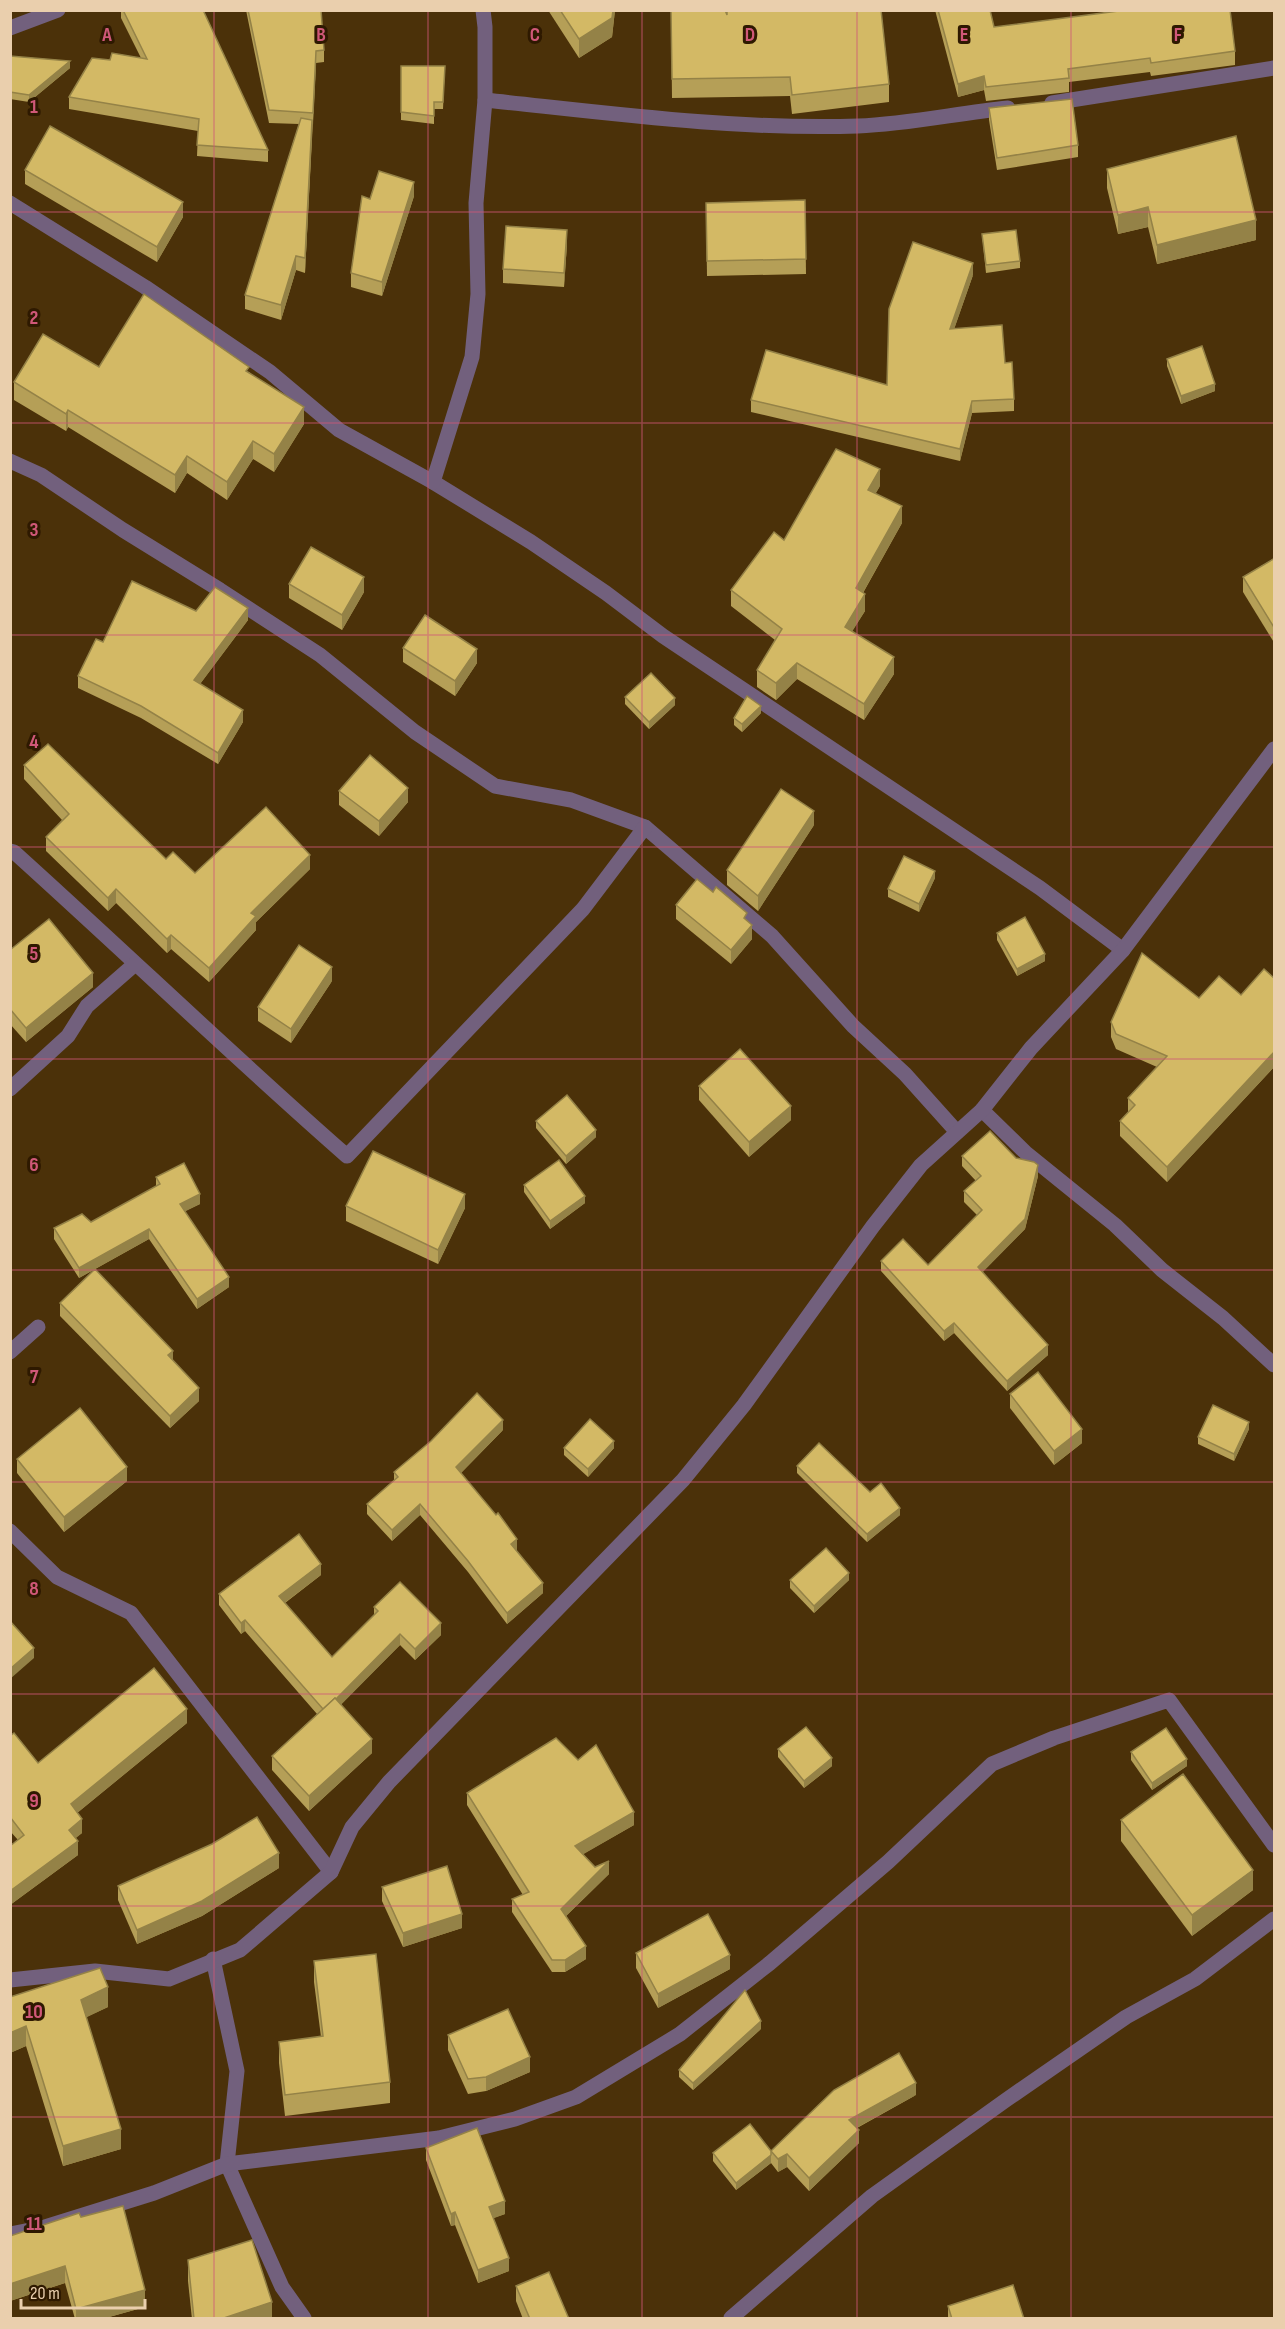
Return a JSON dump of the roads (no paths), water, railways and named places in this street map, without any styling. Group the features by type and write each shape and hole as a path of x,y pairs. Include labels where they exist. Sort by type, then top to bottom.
{"street":[{"path":"10,28 58,10"},
{"path":"433,482 472,357 478,294 476,203 485,100 483,10"},
{"path":"485,100 667,120 761,125 857,126 916,122 982,111 1076,101 1275,68"},
{"path":"10,203 145,287 270,372 339,430 433,482 541,549 663,636 1040,888 1123,950"},
{"path":"10,461 41,475 320,655 415,732 495,786 571,800 645,827 772,936 854,1026 905,1074 957,1131"},
{"path":"10,1980 95,1971 169,1979 213,1959 240,1950 331,1872 352,1827 389,1782 683,1480 744,1405 873,1226 921,1165 982,1110 1031,1048 1123,950 1275,749"},
{"path":"10,851 31,867 258,1078 347,1156 583,909 645,827"},
{"path":"10,1089 68,1036 87,1006 135,964"},
{"path":"982,1110 1026,1153 1115,1225 1162,1270 1223,1318 1275,1365"},
{"path":"10,1352 38,1327"},
{"path":"10,1531 57,1577 131,1613 331,1872"},
{"path":"10,2234 45,2227 154,2193 227,2164 439,2138 515,2119 576,2097 680,2034 770,1963 888,1862 992,1764 1054,1738 1169,1700 1275,1845"},
{"path":"731,2319 872,2196 1126,2018 1195,1978 1275,1918"},
{"path":"213,1959 237,2071 227,2164 282,2287 304,2319"}]}
